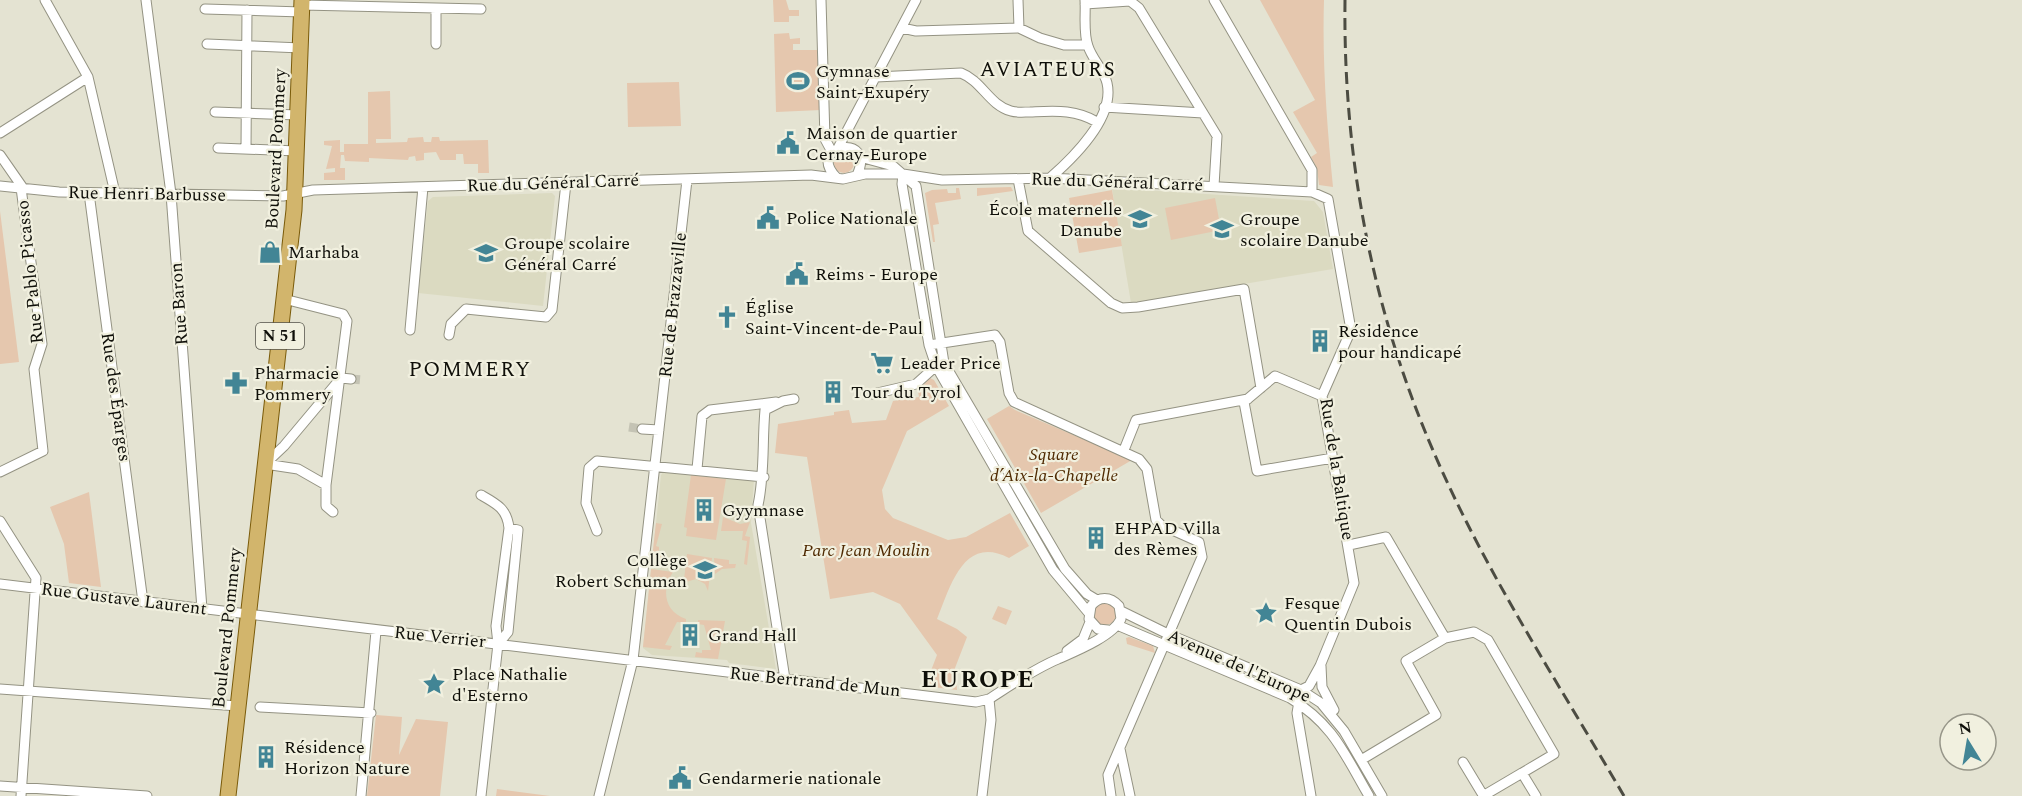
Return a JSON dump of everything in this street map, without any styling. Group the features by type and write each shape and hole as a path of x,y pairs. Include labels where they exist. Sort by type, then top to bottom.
{"main road":[{"name":"Boulevard Pommery","path":"228,796 295,193 300,115 302,6"}],"street":[{"path":"45,0 88,77 115,193"},
{"name":"Rue Baron","path":"146,0 171,194 202,609"},
{"path":"821,0 825,139 835,150"},
{"path":"811,175 828,164 916,0"},
{"path":"1018,0 1019,28"},
{"path":"1214,0 1312,170 1312,192"},
{"path":"1050,178 1077,154 1109,97 1107,81 1087,45 1085,2 1130,2 1138,8 1217,135 1214,186"},
{"path":"205,9 247,10 302,6 481,9"},
{"path":"436,8 436,44"},
{"path":"246,149 247,10"},
{"path":"902,28 915,31 1019,28 1040,38 1064,45 1087,45"},
{"path":"207,44 301,48"},
{"path":"876,77 961,73 973,78 996,104 1013,112 1068,110 1083,114 1097,122"},
{"path":"0,133 88,77"},
{"path":"1104,107 1203,113"},
{"path":"215,112 300,115"},
{"path":"828,164 836,177 848,179 857,175 861,164 860,157 850,148 847,132"},
{"path":"218,148 297,151"},
{"path":"835,150 850,148"},
{"path":"0,155 22,188"},
{"name":"Rue du Général Carré","path":"860,157 893,166 903,174"},
{"path":"903,174 902,184 929,345 936,366 1012,490 1069,575 1087,594 1097,600 1112,600 1121,611 1117,625 1108,630 1098,629 1053,570 1012,490 944,363 916,186 903,174"},
{"name":"Rue du Général Carré","path":"857,175 903,174 942,180 1050,178 1214,186 1312,192 1328,199"},
{"name":"Rue du Général Carré","path":"295,193 811,175 836,177"},
{"path":"1018,179 1028,231 1111,303 1122,308 1138,307 1244,289 1261,388"},
{"name":"Rue de Brazzaville","path":"599,796 633,660 687,180"},
{"path":"449,335 451,324 466,309 546,317 552,310 566,183"},
{"name":"Rue Henri Barbusse","path":"0,186 89,193 279,196 295,193"},
{"path":"410,330 423,187"},
{"name":"Rue Pablo Picasso","path":"0,472 43,450 34,369 42,344 22,188"},
{"name":"Rue des Éparges","path":"89,193 143,602"},
{"name":"Rue de la Baltique","path":"1301,690 1308,686 1320,666 1354,584 1322,396 1351,330 1328,199"},
{"path":"284,299 343,314 347,321 346,378 326,485 326,506 333,512"},
{"path":"929,345 995,335 1000,342 1009,393 1014,402 1124,450 1139,459 1147,470 1156,520 1161,525 1199,542 1202,549 1202,557 1108,775 1111,796"},
{"path":"873,394 916,384 936,366"},
{"path":"1124,450 1136,420 1245,399 1275,376 1322,396"},
{"path":"265,464 346,378"},
{"path":"697,469 702,416 710,410 794,399"},
{"path":"1245,399 1257,471 1334,458"},
{"path":"783,401 765,410 762,436 764,477 758,505 785,679"},
{"path":"642,429 659,430"},
{"path":"597,531 586,503 589,468 597,460 764,477"},
{"path":"265,464 298,469 326,485"},
{"path":"481,495 497,504 507,514 509,528 496,626 498,644 481,796"},
{"path":"0,521 36,578 21,792"},
{"path":"1349,545 1386,537 1445,638"},
{"name":"Rue Gustave Laurent","path":"0,584 248,615"},
{"path":"1090,617 1097,600"},
{"name":"Avenue de l'Europe","path":"1121,611 1168,634 1301,690 1322,703 1344,730 1382,796"},
{"name":"Rue Verrier","path":"248,615 633,660"},
{"name":"Rue Bertrand de Mun","path":"633,660 650,664 976,702 989,699 1059,658 1083,639 1090,617"},
{"name":"Avenue de l'Europe","path":"1117,625 1299,704 1321,720 1332,732 1369,796"},
{"name":"Rue Bertrand de Mun","path":"1059,658 1080,650 1108,630"},
{"path":"362,796 371,713 376,631"},
{"path":"1361,760 1436,715 1406,661 1445,638 1474,632 1488,640 1554,754 1483,796 1463,762"},
{"path":"1320,666 1322,687 1344,730"},
{"path":"0,689 238,705"},
{"path":"1300,796 1310,794 1297,713 1301,690"},
{"path":"982,796 991,720 989,699"},
{"path":"260,707 371,713"},
{"path":"1120,749 1130,796"},
{"path":"1522,773 1536,796"},
{"path":"0,786 21,792 147,796"}],"shaded area":[{"name":"Groupe scolaire Danube","path":"1112,188 1314,201 1323,212 1333,269 1131,303"},
{"name":"Groupe scolaire Général Carré","path":"552,193 555,196 543,306 418,293 428,201 433,197"},
{"name":"Collège Robert Schuman","path":"664,471 754,479 751,523 776,669 729,663 727,660 652,655 643,648 661,475"}],"green space":[{"path":"773,0 786,0 789,10 799,10 799,16 789,16 789,22 774,22"},
{"path":"1260,0 1324,0 1326,94 1333,187 1319,185 1317,168 1311,157 1317,153 1293,112 1315,100"},
{"name":"Gymnase Saint-Exupéry","path":"789,33 790,39 800,38 800,44 793,44 793,50 819,50 821,110 776,112 774,34"},
{"path":"679,82 681,126 628,127 627,83"},
{"path":"390,91 391,139 376,139 376,143 407,142 408,138 423,137 424,142 431,142 432,137 439,137 440,141 488,140 489,173 478,173 478,164 464,164 463,154 456,154 456,160 440,160 436,152 424,153 424,160 416,161 415,156 409,157 408,160 369,158 369,162 345,161 344,155 341,155 340,168 345,168 345,180 324,180 324,173 335,172 335,168 326,169 332,146 324,145 324,141 340,140 340,152 344,152 344,144 368,144 368,92"},
{"path":"844,153 851,156 854,163 851,170 844,173 837,170 834,163 837,156"},
{"path":"1011,187 1013,191 977,196 977,188"},
{"path":"956,188 959,188 961,199 935,203 939,224 933,225 935,242 933,242 925,193 947,189 948,193 956,193"},
{"path":"1112,190 1122,246 1079,253 1069,198"},
{"path":"1215,198 1221,230 1171,240 1165,208"},
{"path":"0,211 19,362 0,364"},
{"name":"Parc Jean Moulin","path":"930,378 934,380 949,406 907,431 882,490 885,509 893,518 948,540 966,537 1010,513 1029,546 1009,558 993,552 980,553 969,559 953,580 937,619 967,637 955,668 957,690 925,686 937,655 900,604 873,592 830,599 807,457 775,453 778,424 834,415 834,412 849,410 852,423 886,420 893,401 919,397 918,391"},
{"name":"Square d’Aix-la-Chapelle","path":"1009,406 1132,460 1041,513 987,419"},
{"name":"Gyymnase","path":"691,475 726,479 716,540 686,536 687,528 684,527"},
{"path":"89,492 101,587 69,583 64,544 50,507"},
{"path":"723,517 740,524 750,522 745,536 750,537 747,565 744,564 747,541 742,540 743,531 721,531"},
{"path":"656,523 662,524 656,546 659,547 659,555 662,555 660,560 652,559"},
{"path":"687,554 712,558 708,591 705,584 696,579 686,582 683,588"},
{"path":"670,556 681,560 680,567 657,564 669,560"},
{"path":"714,558 729,560 729,564 736,564 735,568 722,569 715,574"},
{"path":"651,569 673,572 667,586 667,599 673,611 686,619 686,623 677,622 665,645 672,646 670,650 643,647"},
{"path":"1105,603 1113,606 1116,614 1113,622 1105,625 1097,622 1094,614 1097,606"},
{"path":"998,606 1012,611 1006,625 992,619"},
{"path":"698,620 725,621 718,659 695,657 696,652 711,650 704,625 698,624"},
{"path":"1129,637 1153,646 1155,653 1127,644 1126,638"},
{"path":"376,715 402,717 399,755 416,719 448,722 440,796 367,796"},
{"path":"497,789 550,796 496,796"}],"tunnel":[{"path":"351,379 363,380"},
{"path":"629,427 642,429"}],"railway":[{"path":"1345,0 1349,117 1356,175 1378,289 1413,401 1435,455 1477,542 1524,628 1624,796"}],"place":[{"name":"Gymnase Saint-Exupéry","path":"798,81"},
{"name":"Maison de quartier Cernay-Europe","path":"788,143"},
{"name":"Police Nationale","path":"768,218"},
{"name":"École maternelle Danube","path":"1140,219"},
{"name":"Groupe scolaire Danube","path":"1222,229"},
{"name":"Marhaba","path":"270,252"},
{"name":"Groupe scolaire Général Carré","path":"486,253"},
{"name":"Reims - Europe","path":"797,274"},
{"name":"Église Saint-Vincent-de-Paul","path":"727,317"},
{"name":"Résidence pour handicapé","path":"1320,341"},
{"name":"Leader Price","path":"882,363"},
{"name":"Pharmacie Pommery","path":"236,383"},
{"name":"Tour du Tyrol","path":"833,392"},
{"name":"Gyymnase","path":"704,510"},
{"name":"EHPAD Villa des Rèmes","path":"1096,538"},
{"name":"Collège Robert Schuman","path":"705,570"},
{"name":"Fesque Quentin Dubois","path":"1266,613"},
{"name":"Grand Hall","path":"690,635"},
{"name":"Place Nathalie d'Esterno","path":"434,684"},
{"name":"Résidence Horizon Nature","path":"266,757"},
{"name":"Gendarmerie nationale","path":"680,778"}],"district":[{"name":"AVIATEURS","path":"1048,70"},
{"name":"POMMERY","path":"470,370"},
{"name":"EUROPE","path":"978,680"}]}
